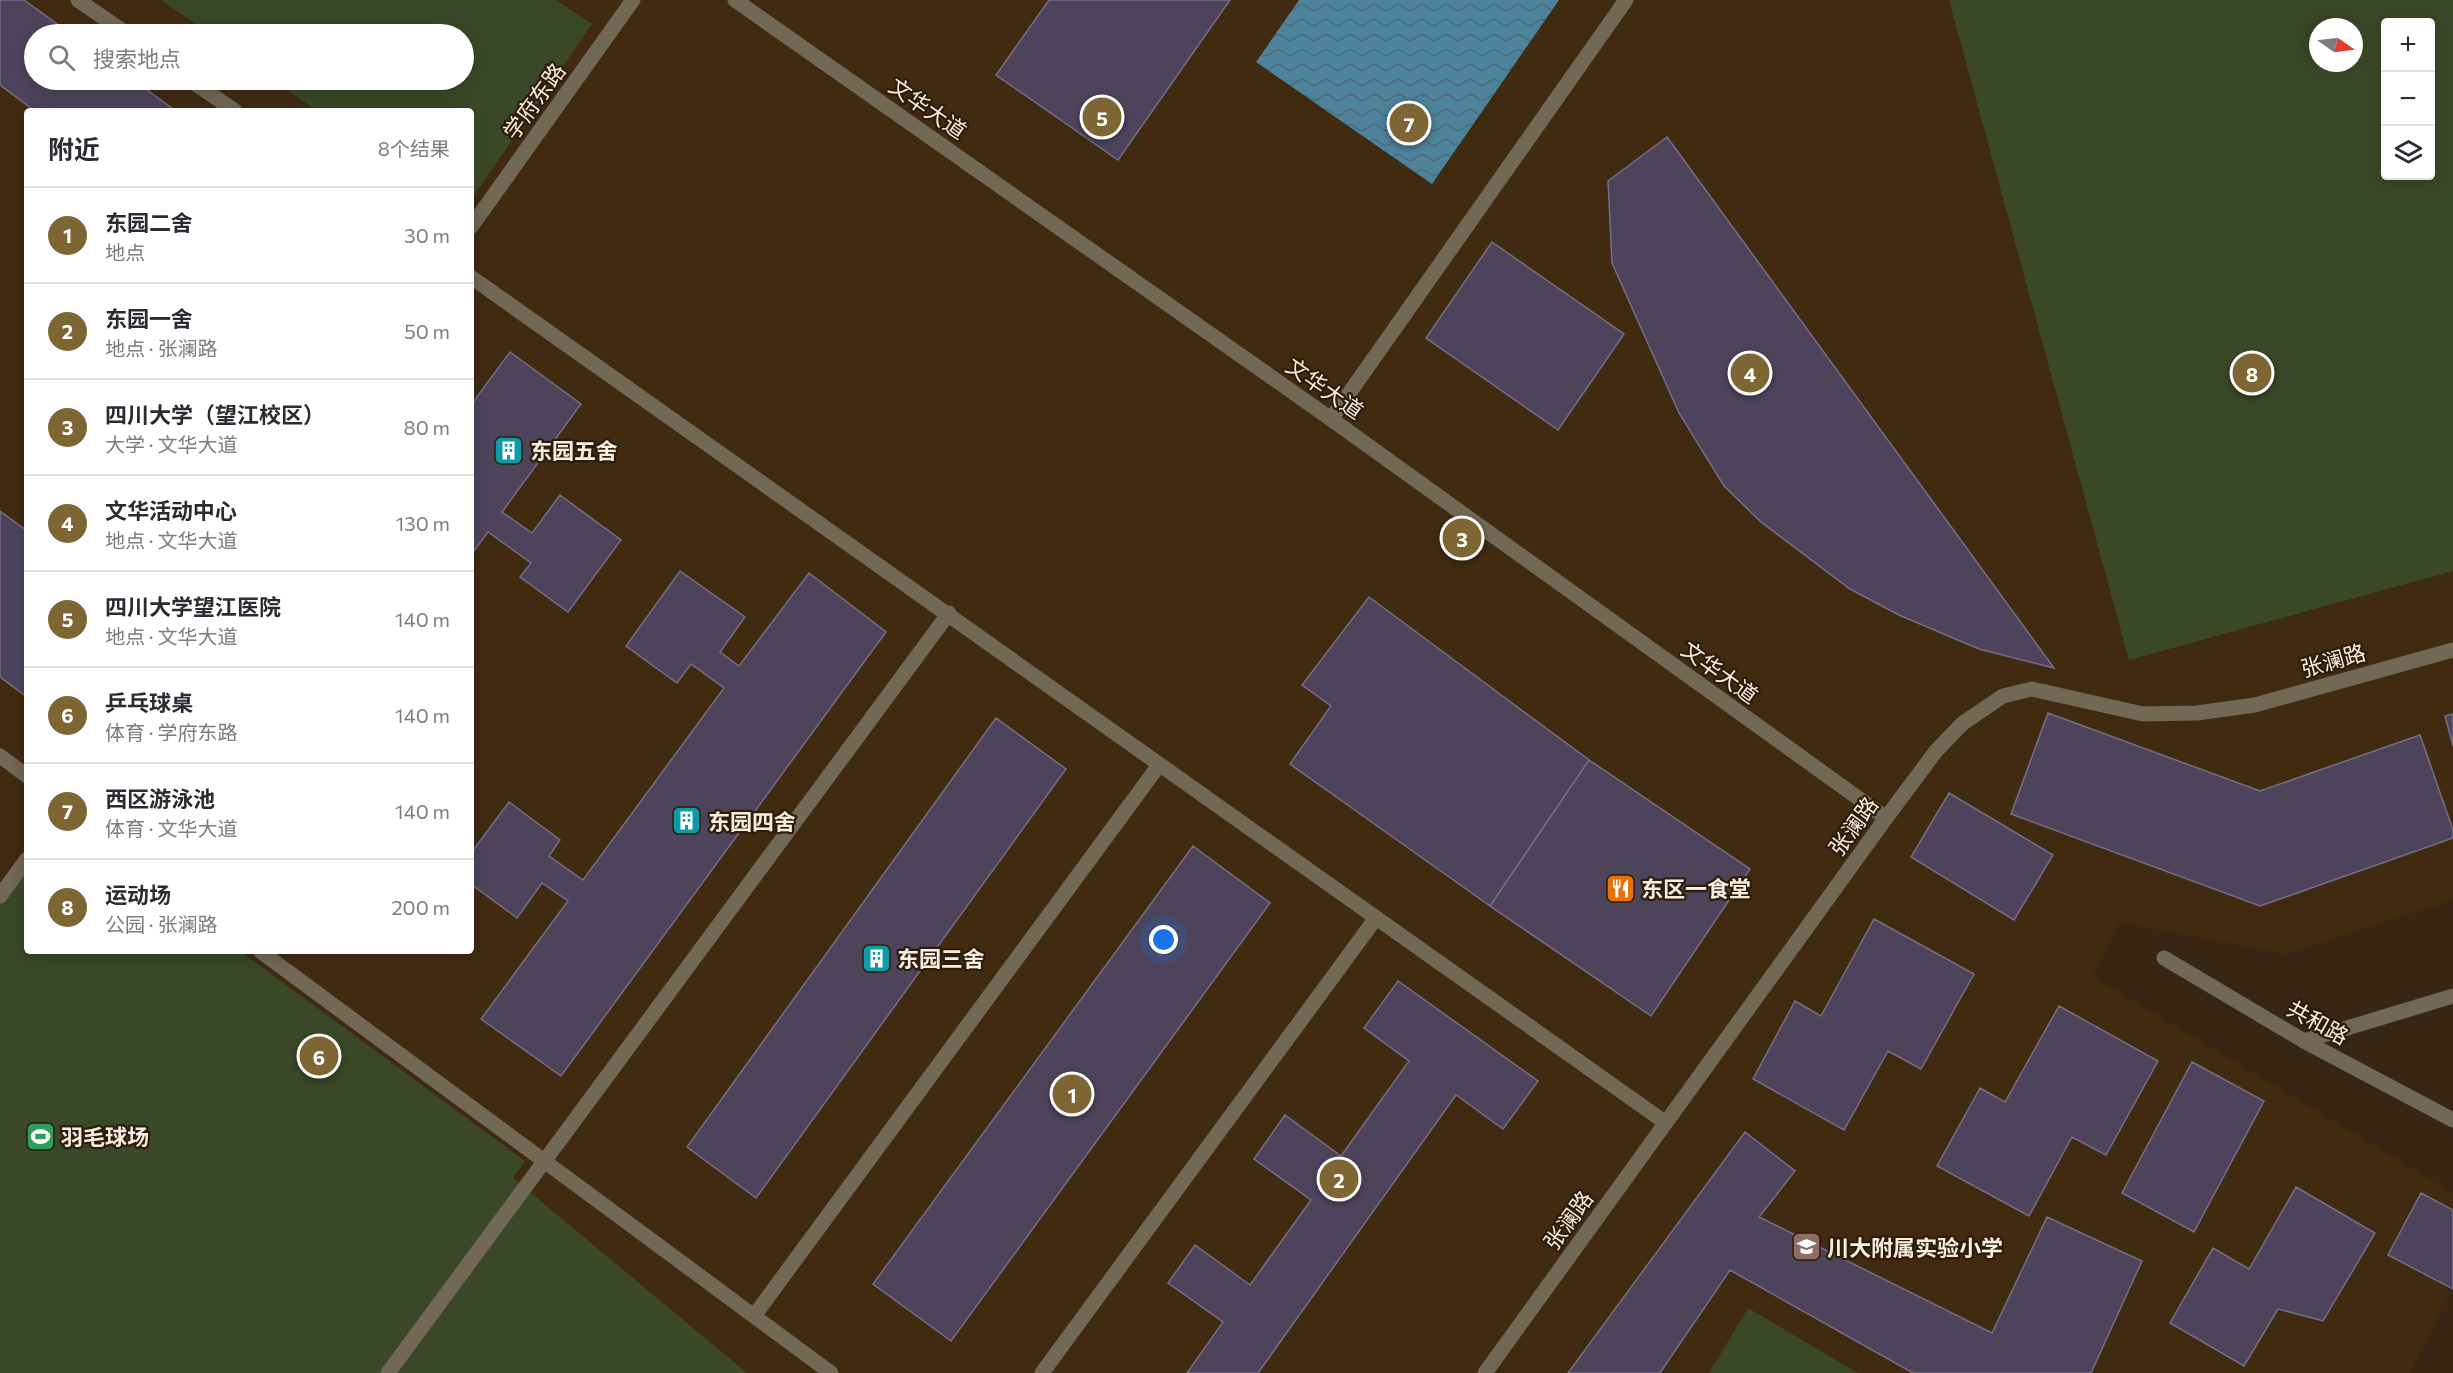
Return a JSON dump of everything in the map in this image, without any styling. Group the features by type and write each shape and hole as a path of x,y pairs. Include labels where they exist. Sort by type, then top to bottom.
{"street":[{"path":"78,0 113,24"},
{"name":"学府东路","path":"474,223 633,0"},
{"name":"文华大道","path":"735,0 1331,419 1886,818"},
{"path":"1331,419 1626,0"},
{"path":"205,90 231,108"},
{"path":"474,279 949,613 1159,765 1666,1123"},
{"path":"388,1373 949,613"},
{"name":"张澜路","path":"1485,1373 1886,818 1963,723 2003,696 2032,689 2143,714 2197,714 2255,705 2453,650"},
{"path":"0,756 24,774"},
{"path":"754,1316 1159,765"},
{"path":"0,896 24,862"},
{"path":"1042,1373 1376,918"},
{"path":"264,954 831,1373"},
{"name":"共和路","path":"2164,957 2304,1041 2453,1120"},
{"path":"2304,1041 2453,996"}],"shaded area":[{"path":"0,0 2453,0 2453,900 2285,954 2119,922 2092,976 2453,1193 2453,1283 2410,1373 0,1373"}],"green space":[{"path":"161,0 556,0 592,24 474,196 474,108 313,108 287,90 474,90 474,24 196,24"},
{"path":"1949,0 2453,0 2453,571 2129,660"},
{"path":"24,863 24,954 244,954 525,1161 513,1178 747,1373 0,1373 0,896"},
{"path":"1748,1308 1858,1373 1709,1373"}],"water":[{"path":"1299,0 1559,0 1432,184 1256,62"}],"building":[{"path":"0,0 24,0 57,24 24,24 24,90 147,90 172,108 31,108 0,85"},
{"path":"1049,0 1230,0 1118,160 996,75"},
{"path":"1667,137 2054,668 1979,649 1899,615 1850,589 1761,522 1724,486 1679,413 1612,263 1608,181"},
{"path":"1492,242 1624,334 1558,430 1426,338"},
{"name":"东园五舍","path":"510,352 581,404 502,512 532,533 560,495 621,540 568,612 520,577 531,563 488,532 474,551 474,401"},
{"path":"0,511 24,529 24,695 0,677"},
{"name":"东园四舍","path":"680,571 745,617 720,652 739,666 809,573 886,632 561,1076 481,1019 568,901 542,883 517,918 474,886 474,849 509,802 560,840 549,856 583,880 724,688 691,664 677,683 626,646"},
{"path":"1369,597 1589,760 1490,906 1290,764 1331,706 1302,685"},
{"path":"2048,713 2260,791 2420,735 2453,830 2453,838 2260,906 2011,814"},
{"path":"2453,714 2453,746 2445,716"},
{"name":"东园三舍","path":"996,718 1066,769 756,1198 687,1147"},
{"name":"东区一食堂","path":"1589,760 1750,869 1651,1016 1490,906"},
{"path":"1949,793 2053,855 2014,920 1911,857"},
{"path":"1193,846 1270,903 951,1341 873,1284"},
{"path":"1874,919 1974,974 1921,1069 1888,1051 1844,1130 1753,1079 1795,1001 1821,1016"},
{"path":"1398,981 1538,1081 1503,1129 1456,1095 1258,1373 1187,1373 1223,1322 1168,1283 1195,1245 1250,1285 1311,1200 1254,1159 1285,1115 1341,1156 1409,1061 1364,1028"},
{"path":"2059,1006 2158,1061 2106,1155 2072,1137 2029,1216 1937,1166 1980,1088 2005,1102"},
{"path":"2192,1062 2264,1101 2194,1232 2122,1193"},
{"path":"1745,1132 1795,1171 1759,1217 1992,1333 2047,1217 2142,1261 2091,1373 1913,1373 1730,1270 1660,1373 1568,1373"},
{"path":"2296,1187 2375,1233 2323,1321 2278,1309 2244,1366 2170,1323 2213,1248 2249,1269"},
{"path":"2421,1193 2453,1210 2453,1289 2388,1255"}],"place":[{"name":"四川大学望江医院","path":"1102,117"},
{"name":"西区游泳池","path":"1409,123"},
{"name":"文华活动中心","path":"1750,373"},
{"name":"运动场","path":"2252,373"},
{"name":"东园五舍","path":"509,450"},
{"name":"四川大学（望江校区）","path":"1462,538"},
{"name":"东园四舍","path":"687,821"},
{"name":"东区一食堂","path":"1620,888"},
{"name":"东园三舍","path":"876,958"},
{"name":"乒乓球桌","path":"319,1056"},
{"name":"东园二舍","path":"1072,1094"},
{"name":"羽毛球场","path":"40,1136"},
{"name":"东园一舍","path":"1339,1179"},
{"name":"川大附属实验小学","path":"1806,1247"}]}
